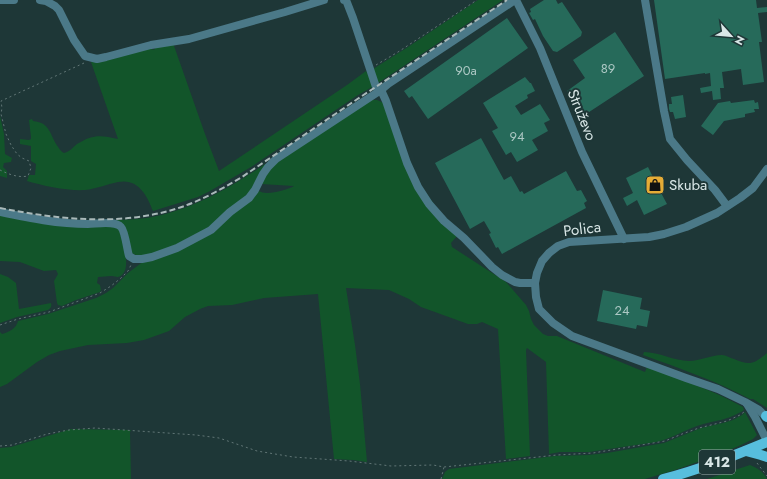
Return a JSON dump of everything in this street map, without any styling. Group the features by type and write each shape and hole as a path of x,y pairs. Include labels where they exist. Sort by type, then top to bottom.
{"main road":[{"name":"412","path":"663,479 688,473 767,442"},
{"path":"746,451 767,457"}],"street":[{"path":"0,0 14,0"},
{"path":"40,0 46,1 59,10 79,50 85,56 97,59 151,45 190,39 324,0"},
{"path":"344,0 346,0 349,6 376,86 381,90 386,101 407,163 418,187 429,204 444,221 502,275 515,282 535,283"},
{"path":"0,212 36,219 78,224 116,224 121,227 124,234 129,256 134,259 152,257 177,248 211,230 230,212 249,198 263,174 276,159 515,0"},
{"name":"Struževo","path":"515,0 540,48 582,152 624,239"},
{"path":"645,0 670,140 715,190 727,206"},
{"name":"Polica","path":"767,169 753,188 740,198 717,213 686,227 649,237 569,242 558,246 542,261 535,283 539,309 553,323 572,336 718,389 759,410 767,417"},
{"path":"747,405 755,416 767,442"}],"path":[{"path":"370,69 477,0"},
{"path":"0,170 22,177 28,176 32,168 29,161 17,154 11,145 6,134 1,114 1,102 82,64 91,58"},
{"path":"0,325 49,312 100,293 111,286 128,271 134,259"},
{"path":"0,446 12,445 48,434 69,430 95,428 219,438 257,451 293,457 391,466 433,465 444,467 557,455 593,453 665,441 699,428 727,421 740,415 747,405"},
{"path":"756,461 767,476"},
{"path":"441,479 444,467"}],"green space":[{"path":"478,0 503,0 378,83 373,69"},
{"path":"173,43 219,171 366,71 374,86 358,95 251,167 210,191 198,197 153,211 148,199 141,189 136,185 125,181 85,190 71,190 27,181 29,175 35,175 36,164 31,161 31,146 20,144 20,139 31,139 29,120 32,119 33,121 38,122 48,128 56,144 64,153 88,138 102,136 118,139 91,62 151,47 153,50 155,49 155,46"},
{"path":"370,100 377,100 384,103 406,165 457,236 451,243 452,247 506,282 526,305 534,325 543,334 548,336 557,336 645,372 647,367 684,380 732,401 743,407 744,410 738,414 697,426 656,442 589,452 560,452 549,454 546,362 527,348 530,456 506,459 498,329 482,322 477,324 468,324 421,307 409,299 389,290 346,288 360,384 367,462 334,459 318,294 264,298 232,305 208,306 185,317 169,331 144,340 127,343 88,345 49,355 7,384 0,387 0,332 2,334 12,330 18,321 48,314 96,298 113,288 128,273 144,261 176,250 259,191 271,193 282,191 294,186 261,184 269,168"},
{"path":"0,116 4,134 5,154 12,158 11,162 4,163 3,167 7,171 7,178 0,176"},
{"path":"265,164 266,165 253,189 217,222 193,238 150,255 136,255 131,253 116,220 147,218 179,210 224,190"},
{"path":"0,215 105,224 119,229 126,255 126,263 123,274 118,277 98,277 97,283 100,285 100,292 62,306 58,305 54,281 58,274 56,270 44,271 20,262 0,261"},
{"path":"0,274 8,277 16,283 19,309 51,303 51,308 0,323"},
{"path":"644,352 655,353 683,361 724,355 744,363 755,362 767,353 767,408 753,399 750,399 737,392 643,355"},
{"path":"745,412 757,435 753,439 720,454 645,479 442,479 445,472 449,469 555,456 607,453 664,443 701,428 733,420"},
{"path":"71,429 131,430 131,479 0,479 0,448 11,447"},
{"path":"750,465 760,470 767,479 707,479"}],"building":[{"path":"544,0 556,0 558,4 562,2 582,32 581,36 557,52 553,51 543,36 535,19 533,20 529,13 531,12 530,9"},
{"path":"654,0 756,0 757,8 767,7 767,12 758,13 762,42 759,42 764,82 743,85 741,69 722,72 724,88 720,88 721,99 713,100 712,91 701,93 700,88 711,86 710,73 665,79"},
{"path":"507,18 528,48 428,119 412,96 409,98 404,91"},
{"path":"615,32 644,76 583,116 567,91 585,78 573,60"},
{"path":"525,77 531,83 535,91 527,95 528,98 515,106 521,115 540,104 550,120 544,123 548,131 532,140 538,150 517,162 511,152 506,155 492,131 498,128 483,103"},
{"path":"683,95 686,117 675,119 673,112 670,112 669,109 669,104 672,104 671,97"},
{"path":"754,100 755,103 758,102 759,109 754,109 755,112 745,114 745,117 724,121 713,135 701,126 718,103"},
{"path":"481,138 504,180 511,176 520,192 522,191 524,194 566,171 577,191 581,190 587,201 584,203 586,208 502,254 498,247 496,248 489,234 491,233 484,221 470,229 435,163"},
{"path":"648,167 656,183 659,181 663,190 660,191 667,204 644,215 637,200 627,206 623,198 633,193 626,178"},
{"path":"603,290 642,298 640,309 650,311 647,327 637,325 636,329 597,321"}],"railway":[{"path":"0,208 65,218 108,219 151,215 190,204 242,177 507,0"}],"place":[{"name":"Skuba","path":"655,185"}]}
